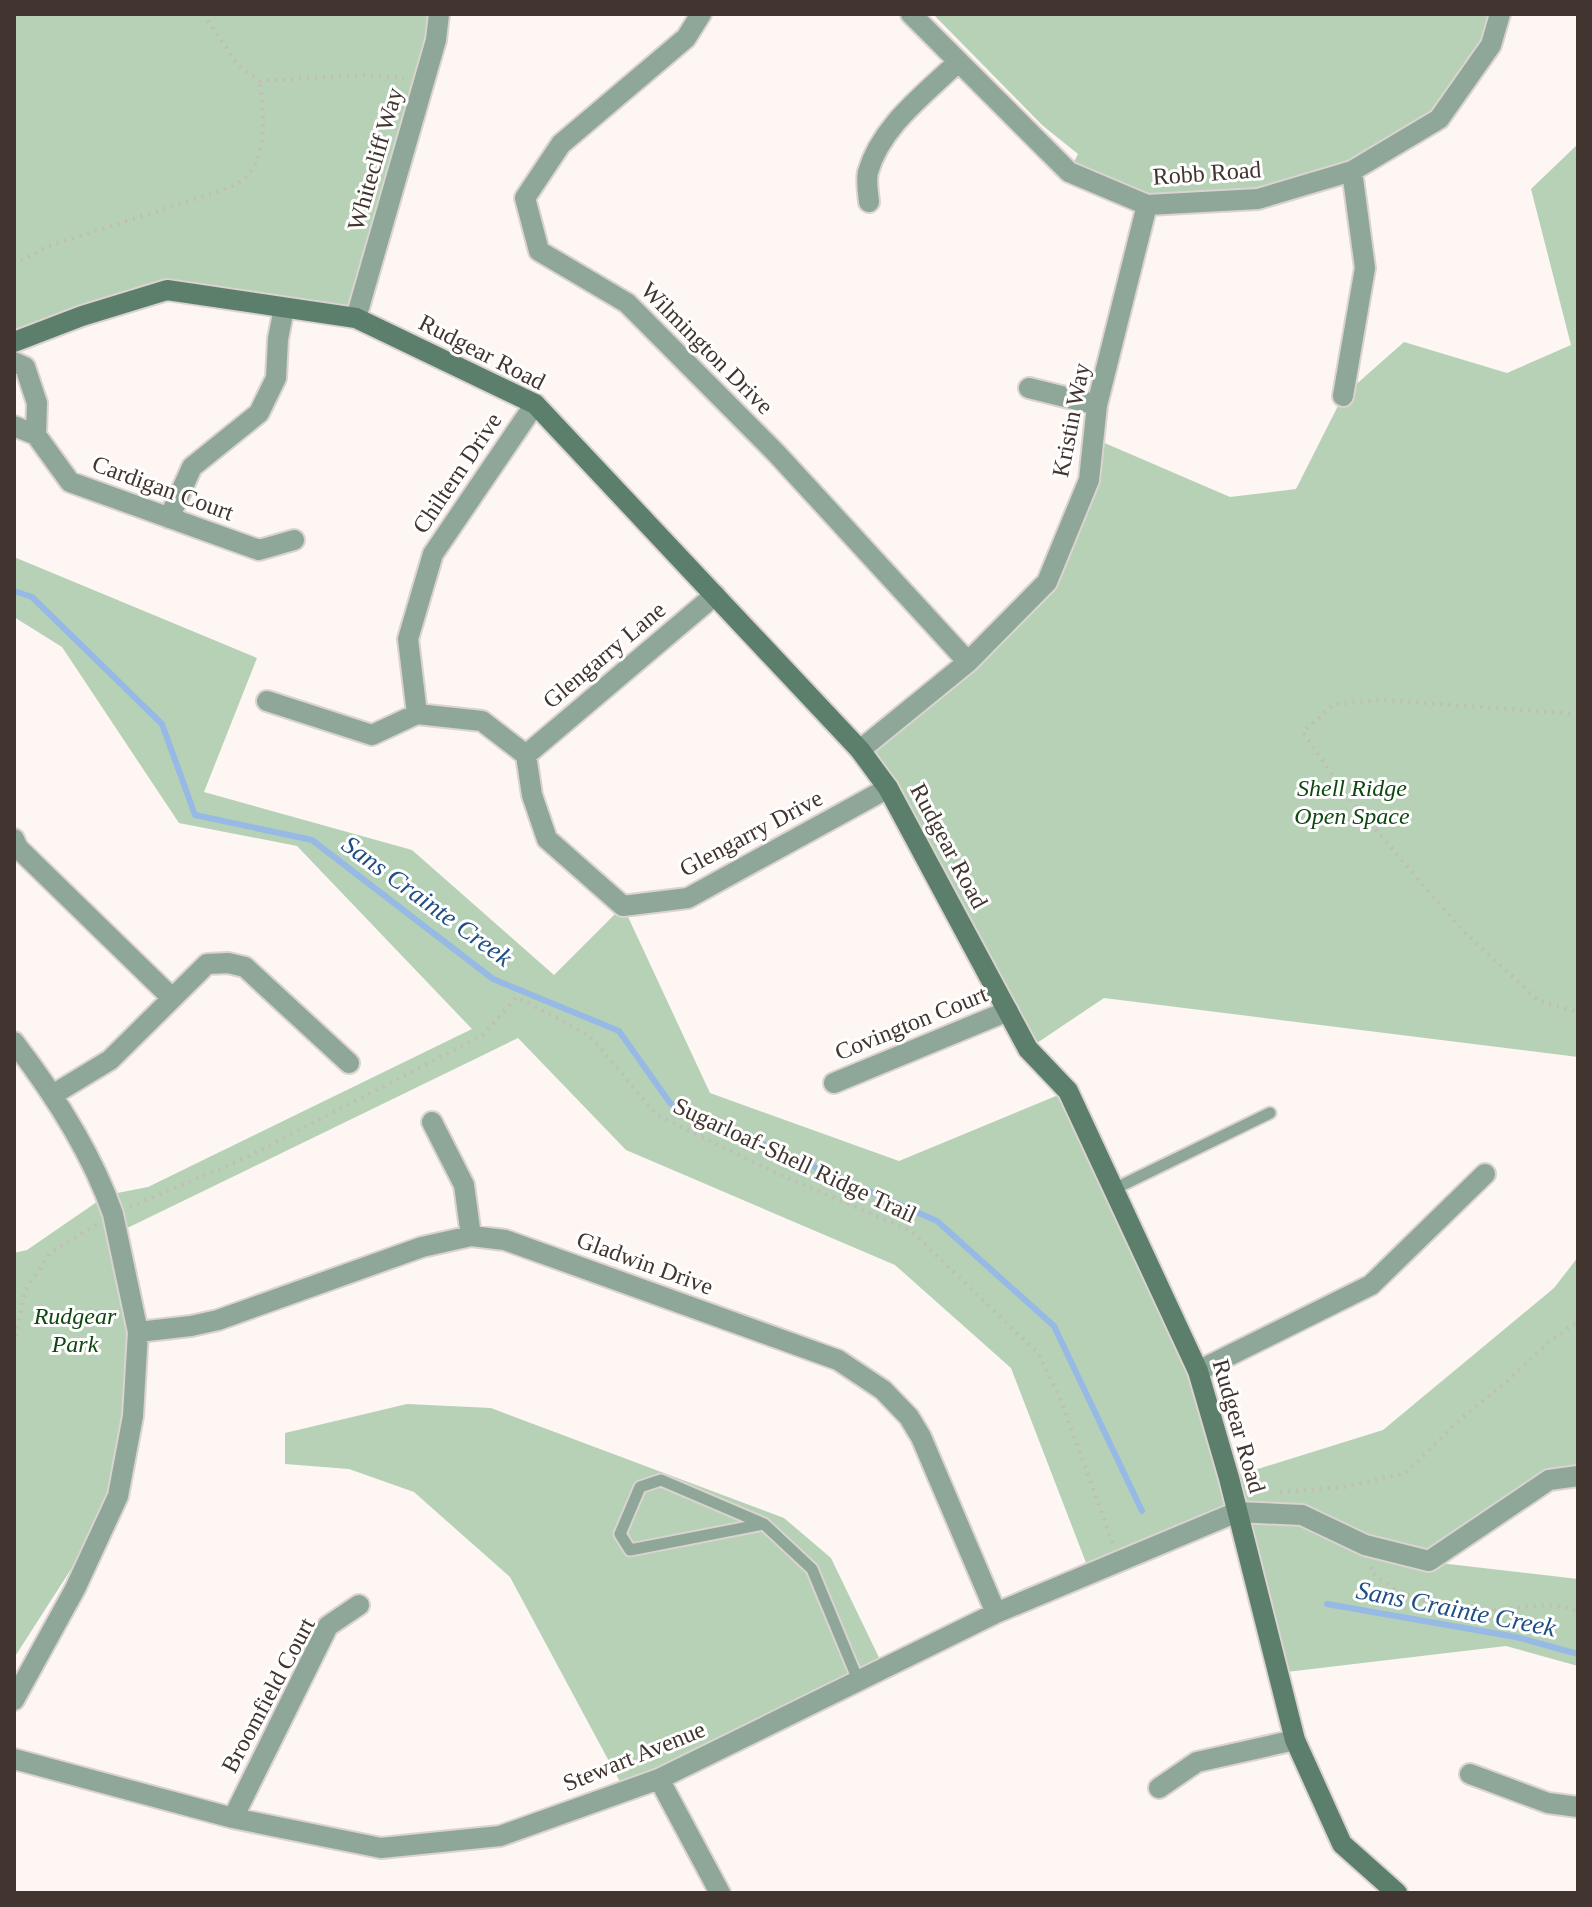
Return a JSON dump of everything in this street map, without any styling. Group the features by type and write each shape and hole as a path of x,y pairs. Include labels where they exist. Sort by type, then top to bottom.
{"street":[{"name":"Whitecliff Way","path":"356,318 436,40 439,14"},
{"name":"Wilmington Drive","path":"701,14 686,38 561,144 525,198 539,251 627,303 777,454 968,662"},
{"name":"Robb Road","path":"911,14 1069,172 1147,205 1258,199 1352,171 1439,119 1491,45 1500,14"},
{"path":"869,202 867,174 881,141 958,62"},
{"path":"1343,396 1365,268 1352,171"},
{"name":"Kristin Way","path":"860,750 968,662 1047,582 1089,480 1097,405 1147,205"},
{"name":"Rudgear Road","path":"14,342 82,316 167,290 356,318 535,404 860,750 888,788 1028,1049 1068,1091 1198,1371 1295,1740 1342,1844 1397,1893"},
{"path":"169,518 192,467 259,413 276,378 278,339 284,308"},
{"path":"14,362 25,367 37,403 36,435 14,426"},
{"path":"1029,388 1097,405"},
{"name":"Chiltern Drive","path":"417,714 408,639 433,554 535,404"},
{"name":"Cardigan Court","path":"36,435 70,482 259,550 294,540"},
{"name":"Glengarry Lane","path":"526,755 715,595"},
{"path":"267,701 372,735 417,714 482,721 526,755"},
{"name":"Glengarry Drive","path":"526,755 532,795 547,839 623,906 688,898 888,788"},
{"path":"14,839 18,848 171,997"},
{"path":"54,1094 110,1060 207,964 228,963 245,967 349,1063"},
{"name":"Covington Court","path":"834,1083 1008,1011"},
{"path":"14,1042 54,1094 107,1195 138,1332 133,1416 118,1496 75,1589 14,1700"},
{"path":"432,1122 464,1185 471,1236"},
{"path":"1198,1371 1371,1285 1485,1174"},
{"name":"Gladwin Drive","path":"138,1332 218,1320 422,1247 471,1236 485,1236 519,1245 838,1360 861,1373 896,1401 921,1437 996,1613"},
{"path":"1237,1512 1302,1515 1365,1545 1429,1561 1549,1480 1578,1476"},
{"name":"Stewart Avenue","path":"14,1759 233,1818 381,1848 500,1836 659,1779 996,1613 1237,1512"},
{"name":"Broomfield Court","path":"233,1818 328,1626 359,1605"},
{"path":"1159,1788 1197,1762 1295,1740"},
{"path":"1470,1774 1548,1803 1578,1807"},
{"path":"659,1779 720,1893"}],"lane":[{"path":"1114,1189 1270,1113"},
{"path":"764,1524 630,1550 620,1534 640,1487 661,1480 764,1524 812,1569 858,1680"}],"path":[{"path":"203,14 238,65 260,81 364,75 425,79"},
{"path":"14,265 46,247 217,192 242,181 259,157 264,122 260,81"},
{"path":"1578,714 1383,700 1334,704 1303,732 1346,795 1461,929 1539,1001 1578,1012"},
{"name":"Sugarloaf-Shell Ridge Trail","path":"14,1344 25,1291 50,1253 113,1214 245,1158 483,1035 517,997 590,1036 657,1115 774,1172 911,1231 1038,1353 1060,1398 1119,1561"},
{"path":"1280,1492 1344,1487 1406,1473 1455,1424 1549,1342 1578,1321"},
{"path":"1365,1545 1372,1573 1401,1593 1490,1610 1530,1606 1572,1608 1578,1613"}],"green space":[{"path":"14,14 439,14 356,318 167,290 14,342"},
{"path":"933,14 1500,14 1439,119 1352,171 1258,199 1147,205 1069,172 1078,154 1042,125"},
{"name":"Shell Ridge Open Space","path":"1578,144 1578,1057 1104,998 1028,1049 860,750 1047,582 1093,438 1230,497 1296,489 1343,396 1404,342 1507,373 1571,345 1531,189"},
{"name":"Rudgear Park","path":"14,557 257,658 204,792 412,850 554,975 623,906 710,1093 899,1161 1068,1091 1198,1371 1229,1478 1383,1430 1554,1288 1578,1257 1578,1476 1549,1480 1431,1562 1578,1579 1578,1666 1506,1646 1278,1673 1237,1512 1090,1573 1011,1368 895,1265 626,1150 518,1038 117,1233 138,1332 118,1496 14,1658 14,1253 27,1250 107,1195 148,1187 472,1029 297,846 179,823 62,647 14,617"},
{"path":"407,1404 491,1408 784,1518 831,1558 884,1668 625,1791 510,1577 414,1492 349,1469 285,1464 285,1433"}],"waterway":[{"name":"Sans Crainte Creek","path":"14,591 32,597 162,724 195,815 312,840 493,979 619,1031 670,1103 937,1221 1054,1326 1142,1511"},
{"name":"Sans Crainte Creek","path":"1327,1604 1516,1637 1578,1654"}]}
